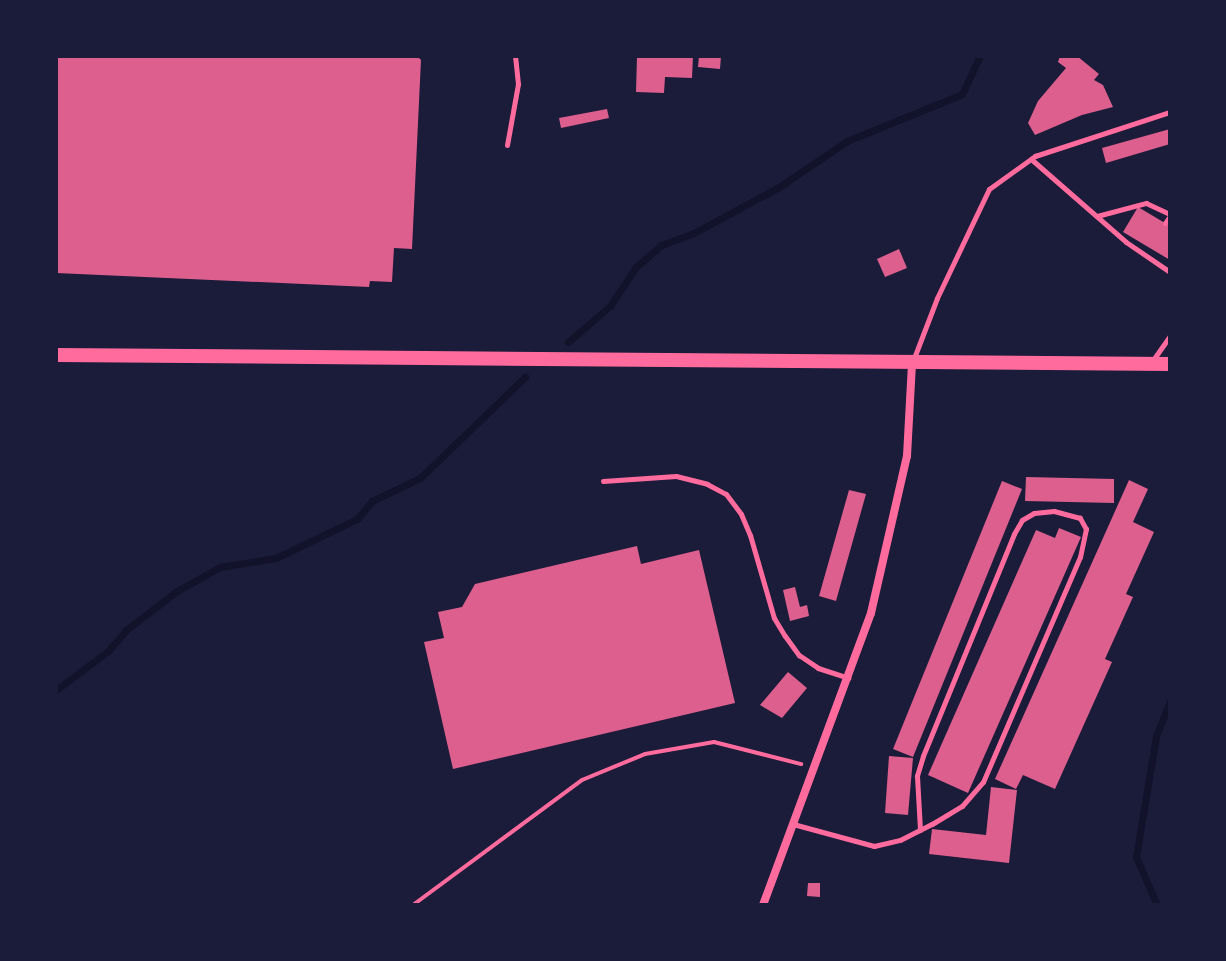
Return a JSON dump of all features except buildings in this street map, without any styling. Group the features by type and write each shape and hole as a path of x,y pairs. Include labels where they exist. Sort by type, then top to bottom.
{"main road":[{"path":"56,355 1170,364"}],"street":[{"path":"763,905 849,679 885,560 907,456 912,363"}],"lane":[{"path":"507,145 518,84 515,56"},
{"path":"912,363 937,298 989,189 1031,159 1170,112"},
{"path":"1031,159 1096,217 1170,272"},
{"path":"1096,217 1146,203 1170,215 1165,223"},
{"path":"1145,255 1150,248"},
{"path":"1150,364 1170,336"},
{"path":"603,481 676,476 707,484 726,494 746,525 774,618 785,636 799,655 818,668 849,679"},
{"path":"792,824 874,846 900,840 920,830 962,806 983,782 1080,557 1086,529 1080,518 1054,511 1034,513 1022,520 1014,534 923,756 917,776 920,830"}],"path":[{"path":"413,905 582,780 645,754 714,742 814,767"}],"waterway":[{"path":"568,342 610,306 636,267 661,245 692,234 779,187 847,141 962,94 980,56"},
{"path":"56,690 108,651 126,630 177,591 220,567 276,558 357,519 372,501 420,478 525,377"},
{"path":"1157,905 1136,857 1156,736 1170,701"}]}
